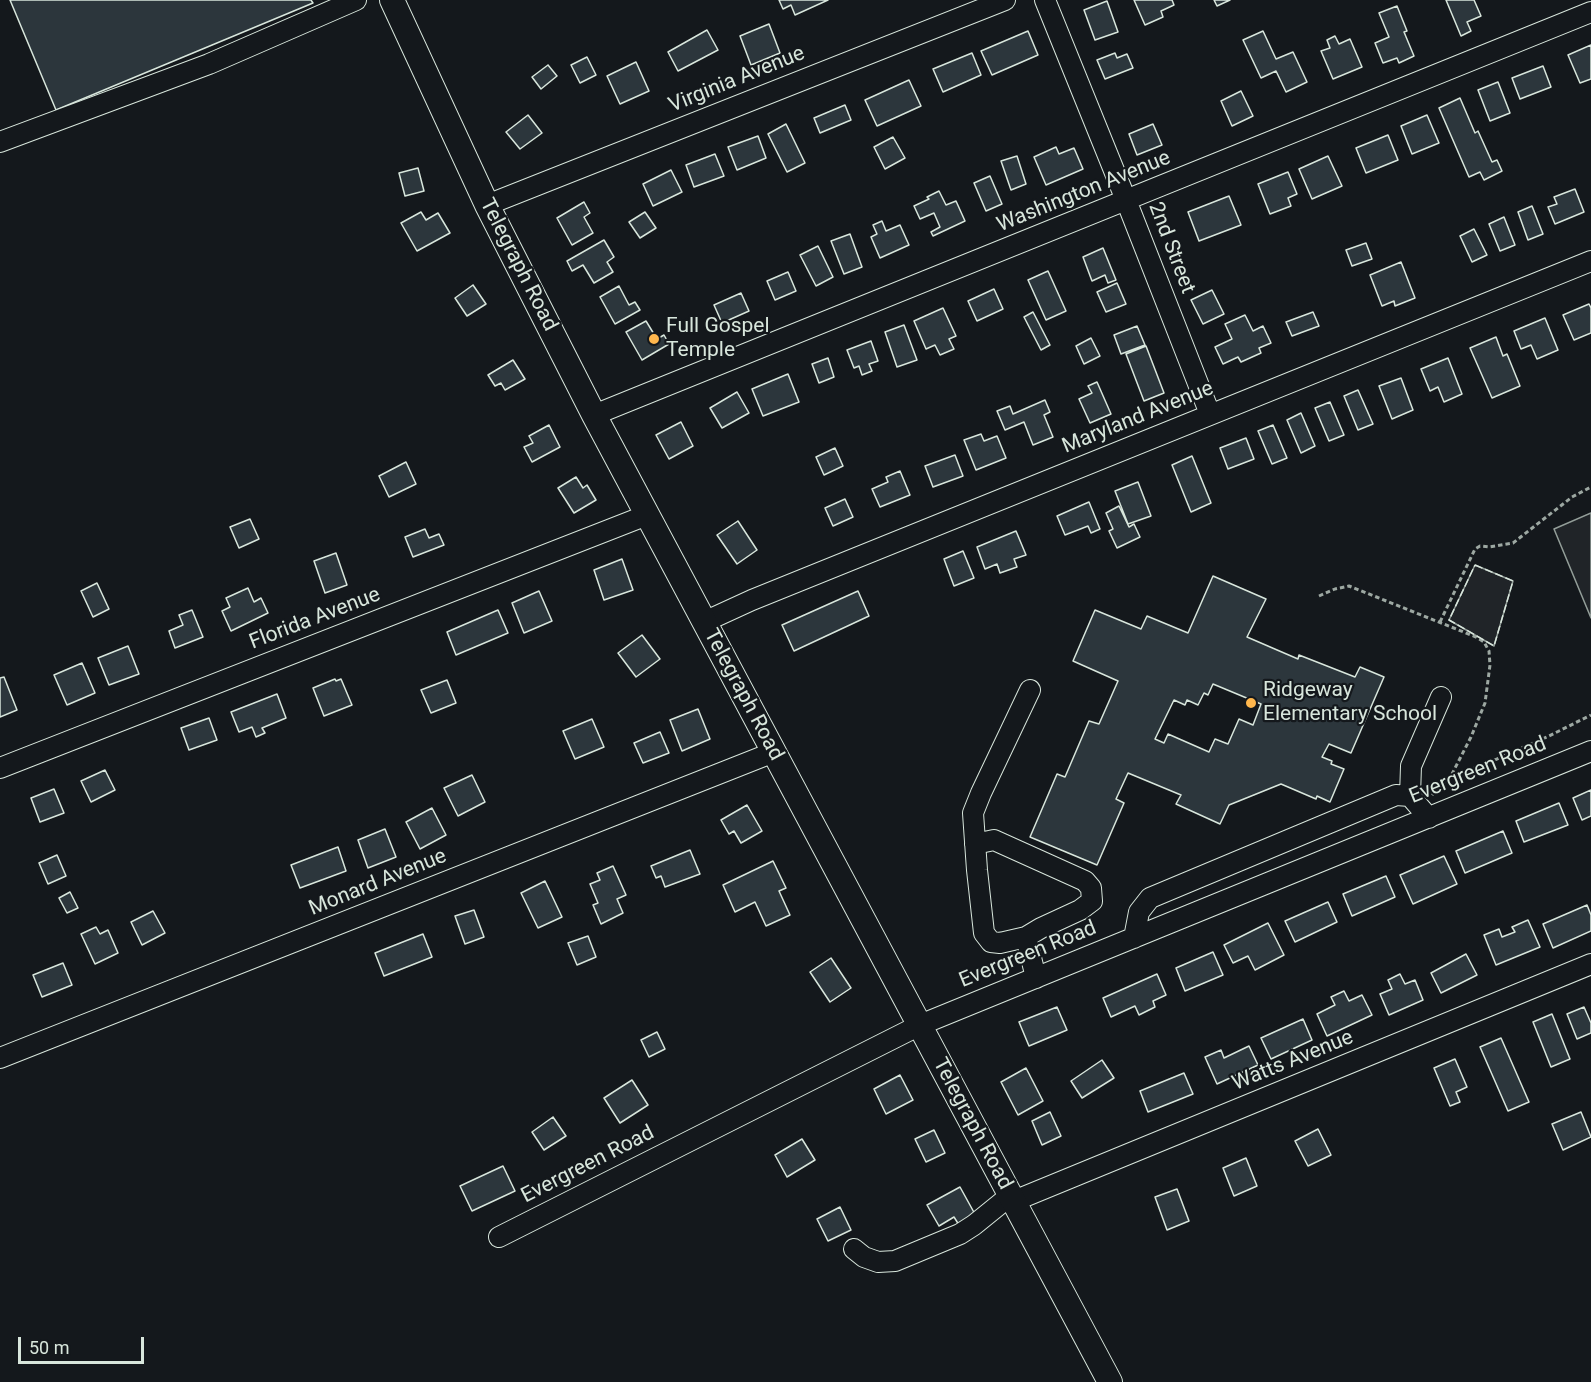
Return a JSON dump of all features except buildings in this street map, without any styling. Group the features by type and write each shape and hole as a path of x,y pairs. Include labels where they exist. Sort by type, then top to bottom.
{"main road":[{"name":"Telegraph Road","path":"392,0 487,205 594,415 1110,1382"}],"street":[{"path":"0,142 208,64 356,0"},
{"name":"Virginia Avenue","path":"487,205 1005,0"},
{"name":"2nd Street","path":"1045,0 1210,414"},
{"name":"Washington Avenue","path":"594,415 1591,12"},
{"name":"Maryland Avenue","path":"704,622 762,596 1591,261"},
{"name":"Florida Avenue","path":"0,768 647,515"},
{"path":"975,844 994,840 1085,881 1091,888 1092,901 1080,910 1026,937 1000,943 991,942 984,933 975,844 973,813 1030,690"},
{"path":"1429,818 1410,796 1411,766 1441,697"},
{"name":"Evergreen Road","path":"499,1237 920,1025 1591,751"},
{"name":"Monard Avenue","path":"0,1058 774,752"},
{"path":"1134,938 1139,912 1150,898 1396,795 1410,796"},
{"path":"1026,937 1036,978"},
{"name":"Watts Avenue","path":"854,1249 864,1257 878,1262 895,1261 960,1234 1012,1198 1591,964"}],"path":[{"path":"1440,622 1475,549 1480,546 1489,547 1513,543 1572,497 1591,487"},
{"path":"1319,596 1349,586 1484,642 1489,651 1490,665 1485,703 1452,774 1432,795"},
{"path":"1452,774 1459,774 1490,762 1591,715"}],"shaded area":[{"path":"1591,513 1591,618 1554,529"},
{"path":"1475,565 1513,581 1494,646 1449,620"}],"fence":[{"path":"1475,565 1513,581 1494,646 1449,620 1475,565"}],"place":[{"name":"Full Gospel Temple","path":"654,339"},
{"name":"Ridgeway Elementary School","path":"1251,703"}]}
